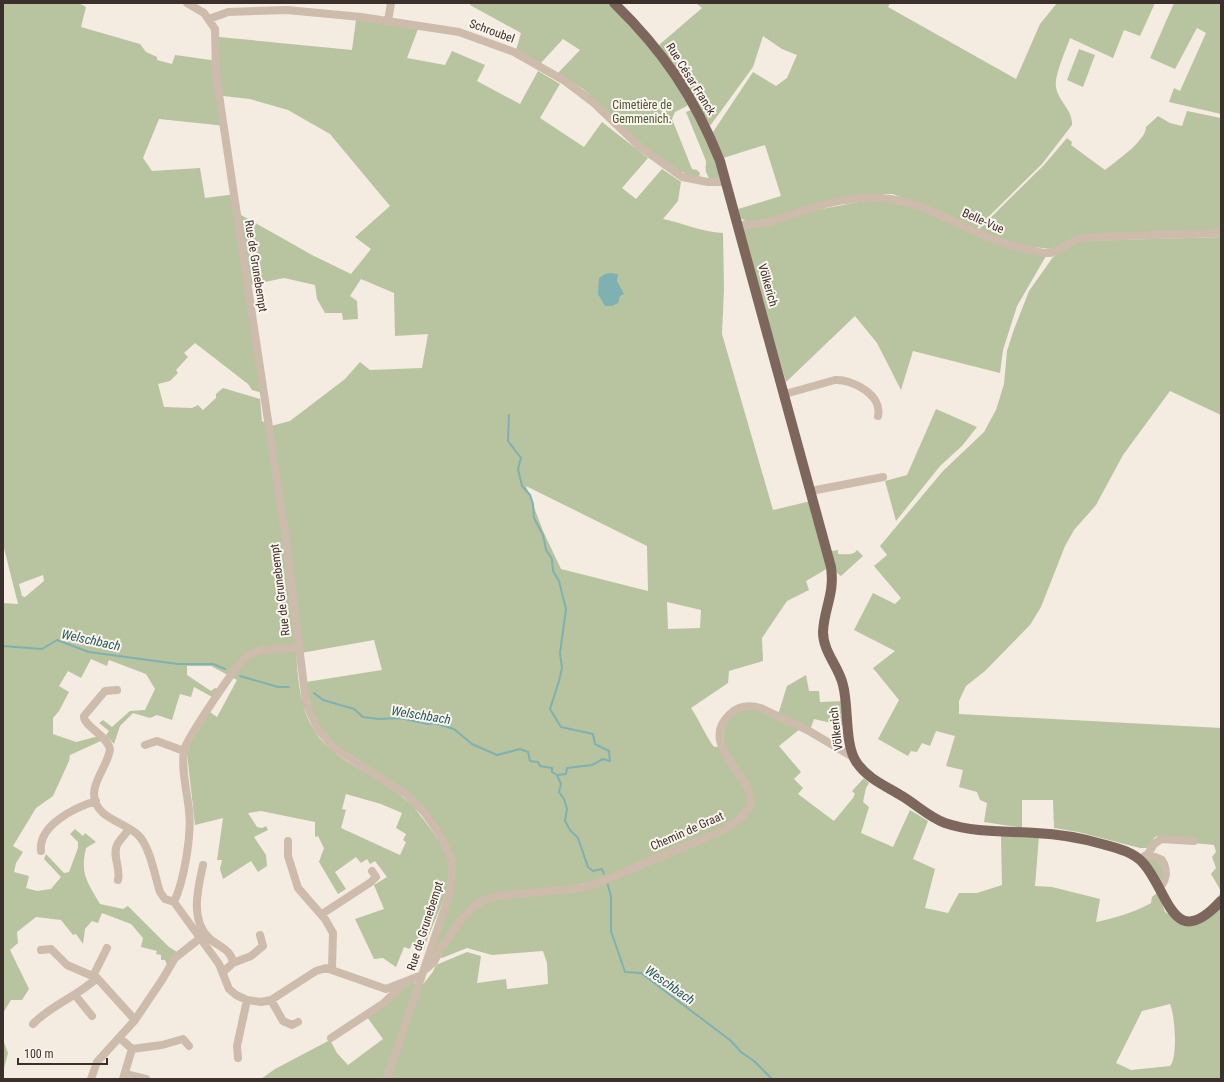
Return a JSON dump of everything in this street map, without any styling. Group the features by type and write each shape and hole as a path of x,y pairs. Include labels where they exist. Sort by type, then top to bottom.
{"main road":[{"name":"Rue César Franck","path":"614,3 656,47 671,67 705,126 720,161 726,182"},
{"name":"Völkerich","path":"726,182 785,394 833,576 832,594 824,623 824,640 841,676 844,686 853,757 864,772 874,780 944,822 979,831 1067,836 1144,857 1152,874 1176,915 1187,921 1194,921 1207,915 1221,901"}],"street":[{"path":"187,3 204,13 210,19"},
{"path":"388,21 391,3"},
{"name":"Schroubel","path":"210,19 228,12 287,10 388,21 459,32 514,52 565,81 586,96 639,146 674,173 691,180 726,182"},
{"name":"Rue de Grunebempt","path":"210,19 215,29 216,74 287,547 306,703 314,722 324,738 340,752 389,783 415,802 431,823 448,851 452,868 451,884 387,1079"},
{"name":"Belle-Vue","path":"738,226 764,224 807,209 857,198 882,198 913,205 1001,243 1051,253 1078,239 1093,237 1221,233"},
{"path":"785,394 834,380 843,379 867,391 874,399 879,410 878,416"},
{"path":"811,491 883,477"},
{"path":"174,902 180,884 190,834 184,751 186,743 242,659 257,652 299,648"},
{"path":"117,690 105,691 84,716 86,724 103,736 110,749 106,764 96,786 96,800 108,817 138,835 145,845 162,896 165,899 174,902 199,939 219,964 229,989 236,995 248,1000 261,1002 271,1000 316,971 326,968 332,968 386,989 405,983"},
{"name":"Chemin de Graat","path":"423,972 434,962 440,950 460,921 474,906 483,900 503,895 571,890 602,882 722,831 736,821 750,806 750,795 722,747 720,733 726,718 738,708 754,706 761,708 809,731 853,757"},
{"path":"145,745 157,741 184,751"},
{"path":"41,851 40,845 44,835 56,822 70,811 96,800"},
{"path":"118,880 119,870 116,850 117,845 129,829"},
{"path":"1144,857 1154,844 1161,839 1194,841"},
{"path":"288,841 288,856 294,880 302,894 322,914 330,925 333,933 332,968"},
{"name":"Völkerich","path":"1144,857 1162,860 1165,865 1166,879 1160,888"},
{"path":"203,865 197,900 198,918 208,937 230,954 233,963"},
{"path":"322,914 372,882 376,877 372,871"},
{"path":"223,972 233,963 258,951 263,946 260,935"},
{"path":"91,1079 97,1062 135,1020 175,958 199,939"},
{"path":"33,1024 44,1014 75,995 95,977 107,948"},
{"path":"41,950 51,949 67,965 95,977 135,1020"},
{"path":"331,1038 384,1003 405,983 423,972"},
{"path":"75,995 92,1016"},
{"path":"238,1058 237,1046 248,1000"},
{"path":"271,1000 286,1023 292,1025 298,1022"},
{"path":"120,1038 132,1049"},
{"path":"132,1049 162,1045 183,1039 190,1046"},
{"path":"132,1049 124,1076 146,1079"}],"green space":[{"path":"3,3 79,3 86,7 81,27 140,44 146,52 157,57 157,60 172,64 175,55 218,61 219,37 352,50 356,20 418,29 407,58 445,65 452,51 485,65 477,81 520,104 538,71 560,84 540,118 584,147 602,122 648,158 622,188 636,199 662,169 681,182 678,201 663,219 708,231 723,233 724,288 722,334 773,510 811,501 828,568 806,581 809,590 787,601 762,638 763,661 729,671 728,683 691,708 714,747 725,746 725,728 730,717 735,713 747,709 755,709 777,718 787,686 806,675 809,691 819,691 820,702 846,701 849,727 814,719 809,733 800,729 779,746 801,772 794,779 803,788 798,794 834,821 853,798 855,794 852,791 864,778 869,783 866,788 863,802 869,807 861,833 893,847 910,810 928,821 913,859 935,869 925,908 948,913 959,893 977,893 1002,885 1001,836 1039,836 1035,886 1052,887 1100,899 1096,922 1124,915 1144,907 1151,903 1152,897 1158,892 1165,912 1181,923 1192,925 1197,924 1219,909 1210,905 1221,893 1221,1079 390,1078 420,989 433,972 436,965 467,952 481,956 477,983 506,979 507,989 548,984 547,963 543,951 492,955 467,948 442,958 439,957 458,927 477,908 486,902 505,897 593,888 719,835 742,819 738,816 723,828 599,880 568,887 496,893 480,898 458,918 432,958 431,957 455,878 455,861 452,853 434,821 417,800 401,787 341,750 331,741 315,718 306,682 382,670 374,640 301,653 298,616 296,646 298,676 303,704 311,725 323,741 337,754 390,788 410,803 436,836 447,856 449,877 447,888 424,950 411,946 410,949 404,947 396,967 383,958 374,959 355,919 384,909 374,885 387,877 375,861 370,864 367,859 361,863 356,857 335,872 346,889 338,894 319,862 324,848 318,836 315,837 315,822 261,811 248,813 257,827 262,828 266,826 268,830 254,837 266,855 267,866 258,872 251,861 223,879 220,869 222,860 217,860 223,818 195,825 187,753 192,739 210,712 217,717 237,680 211,666 187,666 187,675 211,691 215,688 219,689 214,698 194,687 191,697 180,694 172,720 157,715 150,718 133,713 120,726 114,744 106,735 109,731 99,723 103,720 112,727 130,711 145,710 155,689 146,674 109,660 107,666 91,659 81,678 68,671 59,686 69,692 59,711 53,718 53,734 76,742 99,736 103,740 70,755 69,761 53,796 36,808 13,846 23,852 16,863 14,872 29,876 26,888 37,891 51,889 61,877 44,859 46,854 64,873 69,872 78,848 78,842 70,834 75,829 83,836 85,833 96,842 86,848 84,857 84,872 91,889 100,904 123,909 128,906 169,947 177,952 167,965 165,960 161,960 161,955 156,954 157,951 141,947 143,938 131,924 102,913 98,923 92,921 85,929 83,944 76,934 73,935 61,920 36,917 17,932 18,943 10,950 29,989 22,1000 11,1000 3,1013 3,603 18,604 3,544","holes":["223,96 250,99 288,110 330,134 390,206 355,237 371,249 351,274 312,255 241,215 236,194 205,198 200,168 152,171 143,158 159,119 226,126","284,278 315,285 317,299 325,313 342,313 343,320 358,319 357,301 350,296 361,279 394,293 395,336 428,334 422,368 370,370 360,362 345,379 290,421 271,426 262,421 260,399 223,388 216,394 216,398 203,410 198,405 192,408 164,407 158,384 170,381 178,373 176,370 188,357 184,353 195,343 248,384 252,390 266,394 250,285","526,486 647,546 648,591 561,569 543,531","43,575 44,581 25,597 22,596 19,584","667,602 701,610 700,628 668,629","346,794 381,804 402,813 396,828 406,834 403,840 406,842 400,855 341,828 346,810 342,809","1170,1004 1172,1009 1175,1036 1173,1061 1170,1066 1131,1070 1116,1063 1142,1011"]},
{"name":"Cimetière de Gemmenich.","path":"471,3 609,3 645,38 689,102 687,106 675,112 672,119 692,169 697,170 700,173 699,177 684,176 684,172 678,173 651,152 583,89 558,73 580,50 563,39 540,64 516,50 521,33 470,5"},
{"path":"696,3 890,3 888,7 1016,79 1040,24 1057,3 1155,3 1140,36 1124,30 1113,58 1070,38 1058,70 1056,87 1059,97 1068,110 1072,120 1072,125 1042,164 976,229 893,194 873,194 836,199 770,219 747,222 740,218 738,209 781,196 765,145 723,158 713,132 753,72 776,86 787,78 797,55 782,49 763,36 753,67 710,126 676,69 659,45 702,8"},
{"path":"1174,3 1221,3 1221,114 1169,102 1174,88 1180,91 1206,33 1197,28 1175,69 1150,58"},
{"path":"1079,49 1095,55 1083,87 1067,80"},
{"path":"691,110 693,111 716,158 720,177 718,178 709,178 706,173 706,161 686,112"},
{"path":"1187,111 1221,118 1221,231 1094,234 1050,249 1019,245 978,230 1044,165 1067,138 1072,142 1071,145 1105,170 1136,144 1145,132 1146,127 1158,116 1170,123 1182,126"},
{"path":"869,200 901,203 1046,256 1017,306 1003,350 1000,373 913,351 901,390 877,343 855,316 786,382 742,229 806,212"},
{"path":"1221,237 1221,415 1170,391 1123,455 1096,505 1074,530 1065,546 1041,607 1030,625 985,671 966,686 959,701 959,714 1221,728 1221,891 1211,874 1216,868 1212,857 1216,852 1214,845 1194,843 1159,836 1155,837 1147,848 1140,848 1078,832 1054,828 1053,800 1022,800 1022,828 984,822 987,803 980,800 977,792 959,787 963,770 946,766 955,736 936,731 930,746 922,743 917,752 911,751 908,756 878,739 899,700 873,668 895,651 854,630 873,593 895,604 901,598 874,566 887,555 880,546 943,471 984,432 996,410 1004,384 1007,351 1029,291 1053,257 1069,245 1082,241"},
{"path":"936,409 977,427 962,446 940,466 896,521 885,481 907,475"},
{"path":"838,550 838,554 851,554 857,550 863,556 841,576 835,569 832,557 832,551"},
{"path":"1149,855 1156,859 1165,872 1159,882 1145,860"},
{"path":"414,982 416,984 383,1079 261,1079 275,1069 330,1040 337,1053 348,1065 383,1039 367,1017 407,985"},
{"path":"3,1040 8,1053 3,1072"}],"water":[{"path":"605,274 618,274 617,281 624,294 620,296 618,303 612,306 605,306 598,294 599,278"}],"waterway":[{"path":"509,415 508,441 521,458 518,469 522,486 530,495 533,504 534,518 543,535 546,550 552,559 553,571 559,581 566,609 560,653 562,668 550,709 561,727 593,734 595,744 609,751 610,761 603,759 592,765 567,768 566,774 557,775"},
{"name":"Welschbach","path":"3,646 42,649 57,640 89,652 178,664 213,664 225,669"},
{"name":"Welschbach","path":"240,676 278,687 289,687"},
{"name":"Welschbach","path":"314,693 323,700 354,709 363,717 379,719 400,718 428,724 434,723 454,729 472,744 497,755 520,749 528,752 530,761 538,762 540,766 552,768 552,772 557,775 561,784 559,792 564,799 567,809 565,821 570,830 578,838 588,867 593,871 602,869 604,874"},
{"name":"Weschbach","path":"607,882 611,896 611,931 625,972 641,973 730,1040 741,1052 754,1061 772,1079"}]}
